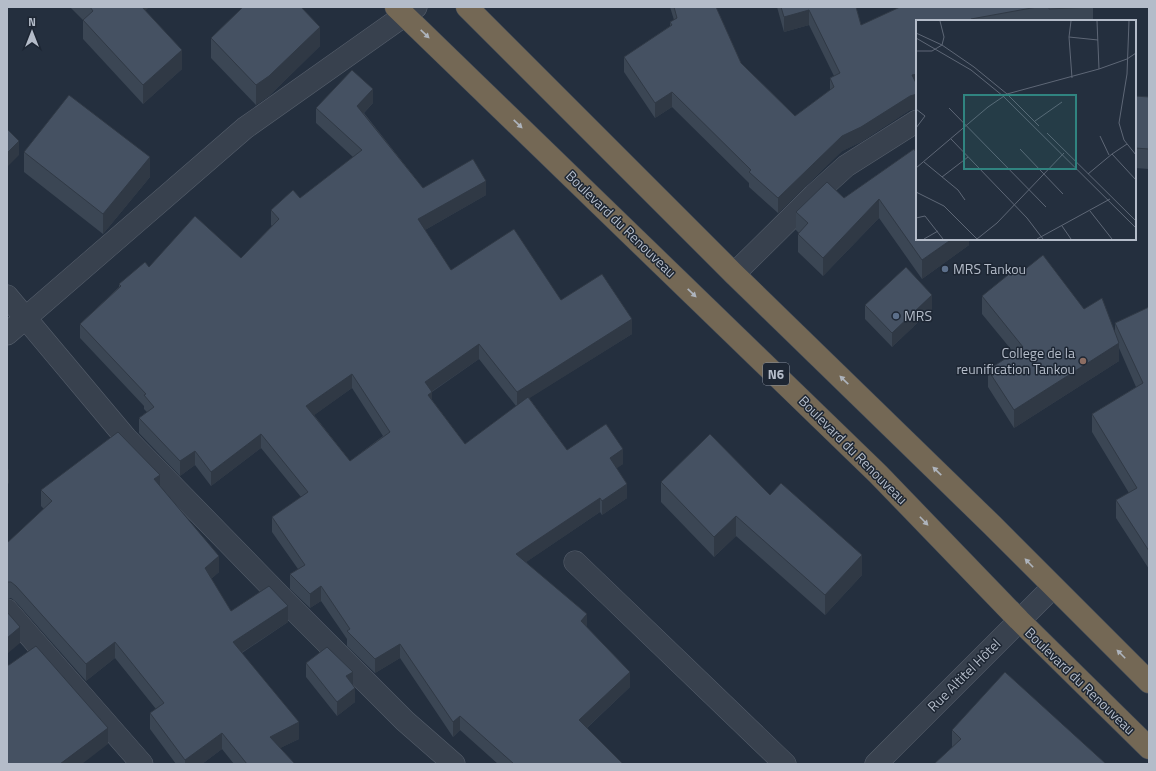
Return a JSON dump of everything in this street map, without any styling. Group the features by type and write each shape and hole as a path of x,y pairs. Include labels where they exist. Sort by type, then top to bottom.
{"highway":[{"path":"467,7 734,274 992,525 1149,682"},
{"name":"Boulevard du Renouveau","path":"405,9 878,474 1019,620 1149,748"}],"street":[{"path":"7,334 245,128 405,9"},
{"path":"734,274 814,195 846,166 916,122"},
{"path":"7,296 126,438 405,721 454,764"},
{"path":"575,562 785,764"},
{"name":"Rue Altitel Hôtel","path":"876,764 1053,587"},
{"path":"7,610 31,651 142,764"}],"building":[{"path":"90,7 142,7 182,50 143,85 83,20 93,11"},
{"path":"243,7 301,7 320,27 269,76 256,85 211,38"},
{"path":"674,7 716,7 741,63 795,116 834,87 830,78 840,73 809,10 784,17 781,7 856,7 861,25 900,7 1037,7 971,20 916,20 916,74 912,75 916,83 916,94 910,96 861,127 842,136 778,198 749,172 751,170 672,92 655,103 624,57 672,25 670,22 677,18"},
{"path":"1049,7 1093,7 1049,9"},
{"path":"352,70 373,89 357,106 423,188 473,159 486,181 418,219 451,270 514,229 561,300 602,274 632,319 517,392 479,344 425,382 432,392 428,395 465,444 528,397 567,450 606,424 623,449 610,458 627,484 602,501 600,498 516,554 587,614 581,621 630,672 579,720 623,764 514,764 460,716 453,722 400,644 375,659 347,631 350,629 321,586 310,594 290,574 305,565 272,517 308,492 261,434 211,472 195,451 180,461 139,418 154,407 144,395 146,394 80,324 121,286 119,284 145,262 149,267 195,216 241,258 279,219 271,210 293,190 300,198 362,150 316,108","holes":["352,374 390,432 350,461 306,406"]},
{"path":"69,95 150,157 103,214 24,152"},
{"path":"1136,96 1149,97 1149,149 1136,148"},
{"path":"7,129 19,141 7,153"},
{"path":"914,149 916,152 916,240 951,240 922,260 879,199 823,258 798,234 808,223 796,212 827,182 844,198"},
{"path":"1043,255 1084,309 1102,298 1119,343 1014,410 988,370 1023,347 982,296 1019,266 1023,271"},
{"path":"906,267 932,295 892,333 865,305"},
{"path":"1149,307 1149,551 1116,500 1137,488 1092,414 1143,383 1115,323"},
{"path":"118,432 160,475 154,479 219,556 205,568 231,611 269,586 288,606 233,642 299,722 270,737 295,764 247,764 222,733 185,760 150,713 164,703 115,642 86,664 16,586 11,582 7,582 7,543 52,501 41,490"},
{"path":"710,434 770,495 781,483 862,555 825,595 736,516 714,537 661,482"},
{"path":"7,612 20,627 7,638"},
{"path":"36,646 108,728 60,764 7,764 7,665"},
{"path":"327,647 353,672 346,676 355,688 337,702 306,663"},
{"path":"1005,672 1105,763 934,764 961,739 952,730"}],"place":[{"name":"MRS Tankou","path":"945,269"},
{"name":"MRS","path":"896,316"},
{"name":"College de la reunification Tankou","path":"1083,361"}]}
